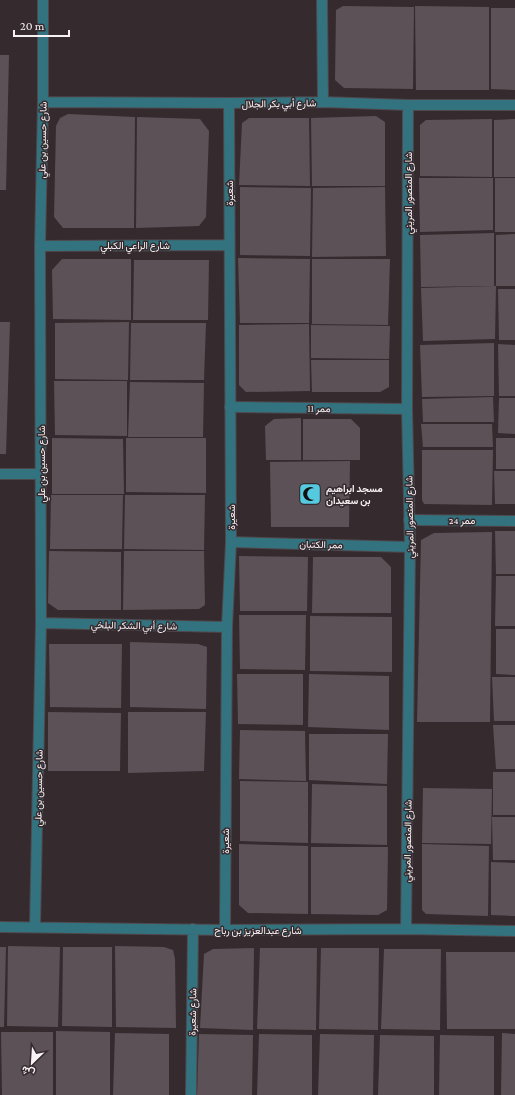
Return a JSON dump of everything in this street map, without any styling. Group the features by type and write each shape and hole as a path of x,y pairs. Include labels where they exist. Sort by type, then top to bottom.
{"street":[{"name":"شارع حسين بن علي","path":"35,927 41,623 42,474 40,246 43,102 43,0"},
{"path":"322,0 323,102"},
{"name":"شارع أبي بكر الجلال","path":"43,102 229,104 323,102 408,105 515,105"},
{"name":"شعيرة","path":"225,930 227,627 231,542 229,104"},
{"name":"شارع المنصور المريني","path":"406,929 410,546 407,409 408,105"},
{"name":"شارع الراعي الكبلي","path":"40,246 229,245"},
{"name":"ممر 11","path":"230,407 407,409"},
{"path":"0,474 42,474"},
{"name":"ممر 24","path":"410,520 515,521"},
{"name":"ممر الكتبان","path":"231,542 410,546"},
{"name":"شارع أبي الشكر البلخي","path":"41,623 227,627"},
{"name":"شارع عبدالعزيز بن رباح","path":"0,927 193,930 406,929 515,931"},
{"name":"شارع شعيرة","path":"191,1095 193,930"}],"building":[{"path":"343,6 414,7 413,89 344,88 335,80 336,10"},
{"path":"415,6 489,7 489,90 416,90"},
{"path":"491,8 515,8 515,90 491,89"},
{"path":"0,55 9,55 6,190 0,190"},
{"path":"68,114 135,117 134,228 63,228 54,217 56,126 60,118"},
{"path":"376,116 385,122 385,186 312,186 311,118"},
{"path":"137,117 200,119 209,131 206,217 199,226 136,228"},
{"path":"249,118 309,118 310,186 239,185 242,123"},
{"path":"492,119 492,177 420,176 420,125 426,120"},
{"path":"515,119 515,177 494,177 494,120"},
{"path":"419,178 493,178 493,230 420,232"},
{"path":"495,178 515,178 515,232 495,232"},
{"path":"240,187 311,188 310,256 240,255"},
{"path":"385,187 386,256 312,257 313,188"},
{"path":"494,233 494,286 421,287 420,235"},
{"path":"515,234 515,286 496,286 496,235"},
{"path":"238,258 310,259 309,323 240,323"},
{"path":"62,259 131,259 131,320 53,319 52,270"},
{"path":"312,259 390,259 388,325 312,324"},
{"path":"134,260 209,260 208,320 133,320"},
{"path":"496,286 495,339 423,341 421,288"},
{"path":"498,289 515,289 515,340 499,340"},
{"path":"0,322 10,322 6,454 0,454"},
{"path":"129,322 128,380 55,379 55,323"},
{"path":"131,323 206,323 204,380 130,380"},
{"path":"309,324 310,391 246,392 239,385 239,325"},
{"path":"311,325 390,326 389,359 311,358"},
{"path":"494,343 494,396 422,397 420,345"},
{"path":"498,344 515,345 515,396 499,396"},
{"path":"311,360 389,360 389,387 380,392 312,392"},
{"path":"54,381 127,381 127,436 55,435"},
{"path":"130,382 204,383 203,437 128,437"},
{"path":"493,397 494,422 423,422 422,399"},
{"path":"499,398 515,398 515,434 498,433"},
{"path":"301,418 301,460 266,460 265,426 274,419"},
{"path":"303,419 351,419 360,428 360,460 303,460"},
{"path":"421,424 492,424 493,447 423,447"},
{"path":"52,438 123,439 124,494 52,494"},
{"path":"126,438 206,438 206,493 126,492"},
{"path":"496,438 515,438 515,469 496,469"},
{"path":"422,450 493,450 492,505 424,504 422,500"},
{"name":"مسجد ابراهيم بن سعيدان","path":"350,461 349,527 271,527 270,462"},
{"path":"494,471 515,471 515,504 495,504"},
{"path":"51,495 123,495 122,549 50,549"},
{"path":"125,495 205,495 204,550 124,549"},
{"path":"495,531 515,531 515,574 496,574"},
{"path":"492,532 490,722 417,722 421,540 434,533"},
{"path":"49,551 121,552 121,610 58,610 48,603"},
{"path":"124,551 204,551 205,605 199,609 123,610"},
{"path":"239,556 308,557 307,611 240,611"},
{"path":"313,557 381,557 391,567 391,613 312,613"},
{"path":"496,576 515,576 515,626 495,626"},
{"path":"239,615 306,615 305,670 240,669"},
{"path":"310,616 392,617 392,672 310,671"},
{"path":"496,629 515,629 515,675 496,674"},
{"path":"130,642 198,644 207,647 206,709 130,707"},
{"path":"49,644 122,644 121,708 50,707"},
{"path":"237,674 303,674 303,725 238,724"},
{"path":"309,674 389,676 389,730 308,727"},
{"path":"492,677 515,677 515,721 494,721"},
{"path":"48,712 121,713 120,771 48,771"},
{"path":"128,712 206,712 204,771 128,773"},
{"path":"493,725 515,725 515,769 496,769"},
{"path":"240,730 305,731 306,781 239,779"},
{"path":"309,734 388,734 387,784 309,780"},
{"path":"493,772 515,772 515,815 493,815"},
{"path":"240,781 308,782 308,843 240,841"},
{"path":"312,784 387,786 387,845 311,843"},
{"path":"423,788 492,789 491,844 422,843"},
{"path":"492,817 515,817 515,860 493,860"},
{"path":"239,844 308,846 308,914 248,913 239,905"},
{"path":"422,844 489,846 488,916 426,914 422,910"},
{"path":"311,847 388,847 387,910 378,915 311,914"},
{"path":"491,862 515,863 515,916 491,915"},
{"path":"8,946 60,947 58,1027 7,1026"},
{"path":"115,946 164,947 173,950 175,959 176,1028 116,1027"},
{"path":"0,947 6,947 4,1027 0,1027"},
{"path":"63,947 112,947 112,1027 62,1026"},
{"path":"254,948 253,1030 200,1028 204,954 213,949"},
{"path":"260,948 317,948 316,1030 257,1029"},
{"path":"321,948 379,948 378,1030 319,1029"},
{"path":"384,949 441,949 440,1030 381,1029"},
{"path":"446,952 515,952 515,1029 447,1029"},
{"path":"56,1031 110,1032 110,1095 56,1095"},
{"path":"1,1032 53,1032 53,1095 2,1095"},
{"path":"115,1033 169,1034 169,1095 113,1095"},
{"path":"502,1033 515,1034 515,1095 501,1095"},
{"path":"199,1034 253,1035 252,1095 197,1095"},
{"path":"259,1034 312,1035 312,1095 257,1095"},
{"path":"320,1034 374,1035 373,1095 318,1095"},
{"path":"380,1035 434,1036 434,1095 378,1095"},
{"path":"440,1035 494,1036 494,1095 439,1095"}],"place":[{"name":"مسجد ابراهيم بن سعيدان","path":"310,494"}]}
